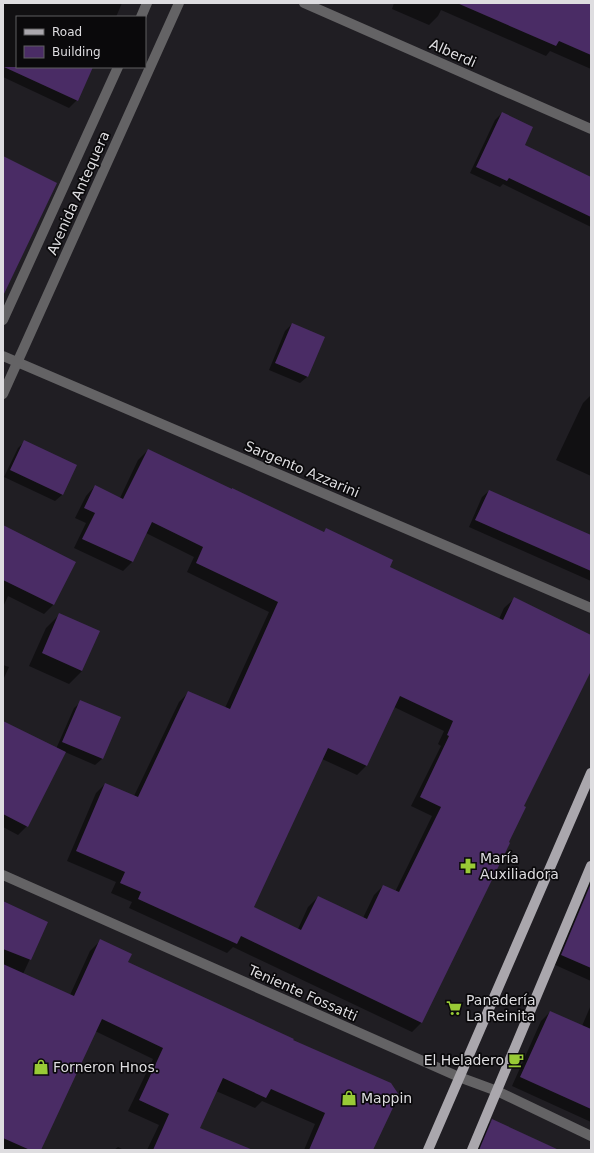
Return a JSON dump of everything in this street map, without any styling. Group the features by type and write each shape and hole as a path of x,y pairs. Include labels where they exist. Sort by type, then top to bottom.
{"main road":[{"path":"428,1150 591,773"},
{"path":"472,1150 591,866"}],"street":[{"path":"141,16 147,3"},
{"name":"Avenida Antequera","path":"3,394 180,3"},
{"name":"Alberdi","path":"304,3 591,129"},
{"name":"Avenida Antequera","path":"3,320 118,68"},
{"name":"Sargento Azzarini","path":"3,356 591,608"},
{"name":"Teniente Fossatti","path":"3,875 459,1077 497,1091 591,1136"}],"building":[{"path":"457,3 591,3 591,55 559,41 556,46"},
{"path":"4,67 93,68 78,101"},
{"path":"502,112 533,127 525,145 591,177 591,217 509,178 507,181 476,167"},
{"path":"3,156 57,183 3,296"},
{"path":"292,323 325,337 308,377 275,363"},
{"path":"24,440 77,465 63,495 10,470"},
{"path":"148,449 324,532 326,528 393,560 390,567 503,620 514,597 591,635 591,671 524,806 526,807 509,842 510,843 422,1023 241,936 237,944 138,899 141,892 120,883 125,872 76,851 105,783 138,797 188,691 230,709 278,602 196,563 203,547 152,522 133,562 82,539 95,513 84,508 95,485 123,499","holes":["400,696 453,721 447,735 449,736 420,797 441,807 399,892 383,885 367,919 318,896 301,930 254,907 328,748 367,766"]},
{"path":"489,490 591,535 591,571 475,520"},
{"path":"3,525 76,562 54,605 3,580"},
{"path":"59,613 100,631 82,671 42,653"},
{"path":"80,700 121,717 103,759 62,742"},
{"path":"3,721 66,752 28,827 3,814"},
{"path":"591,883 591,968 561,955"},
{"path":"3,901 48,922 31,960 3,949"},
{"path":"100,939 132,954 128,962 294,1039 293,1040 391,1083 399,1095 373,1150 309,1150 325,1113 271,1089 266,1098 223,1078 200,1128 253,1150 153,1150 169,1114 139,1100 163,1048 102,1019 41,1150 30,1150 3,1138 3,964 74,996"},
{"path":"550,1011 591,1029 591,1109 520,1077"},
{"path":"492,1119 559,1150 479,1150"}],"place":[{"name":"María Auxiliadora","path":"468,866"},
{"name":"Panadería La Reinita","path":"454,1008"},
{"name":"El Heladero","path":"516,1060"},
{"name":"Forneron Hnos.","path":"41,1067"},
{"name":"Mappin","path":"349,1098"}]}
